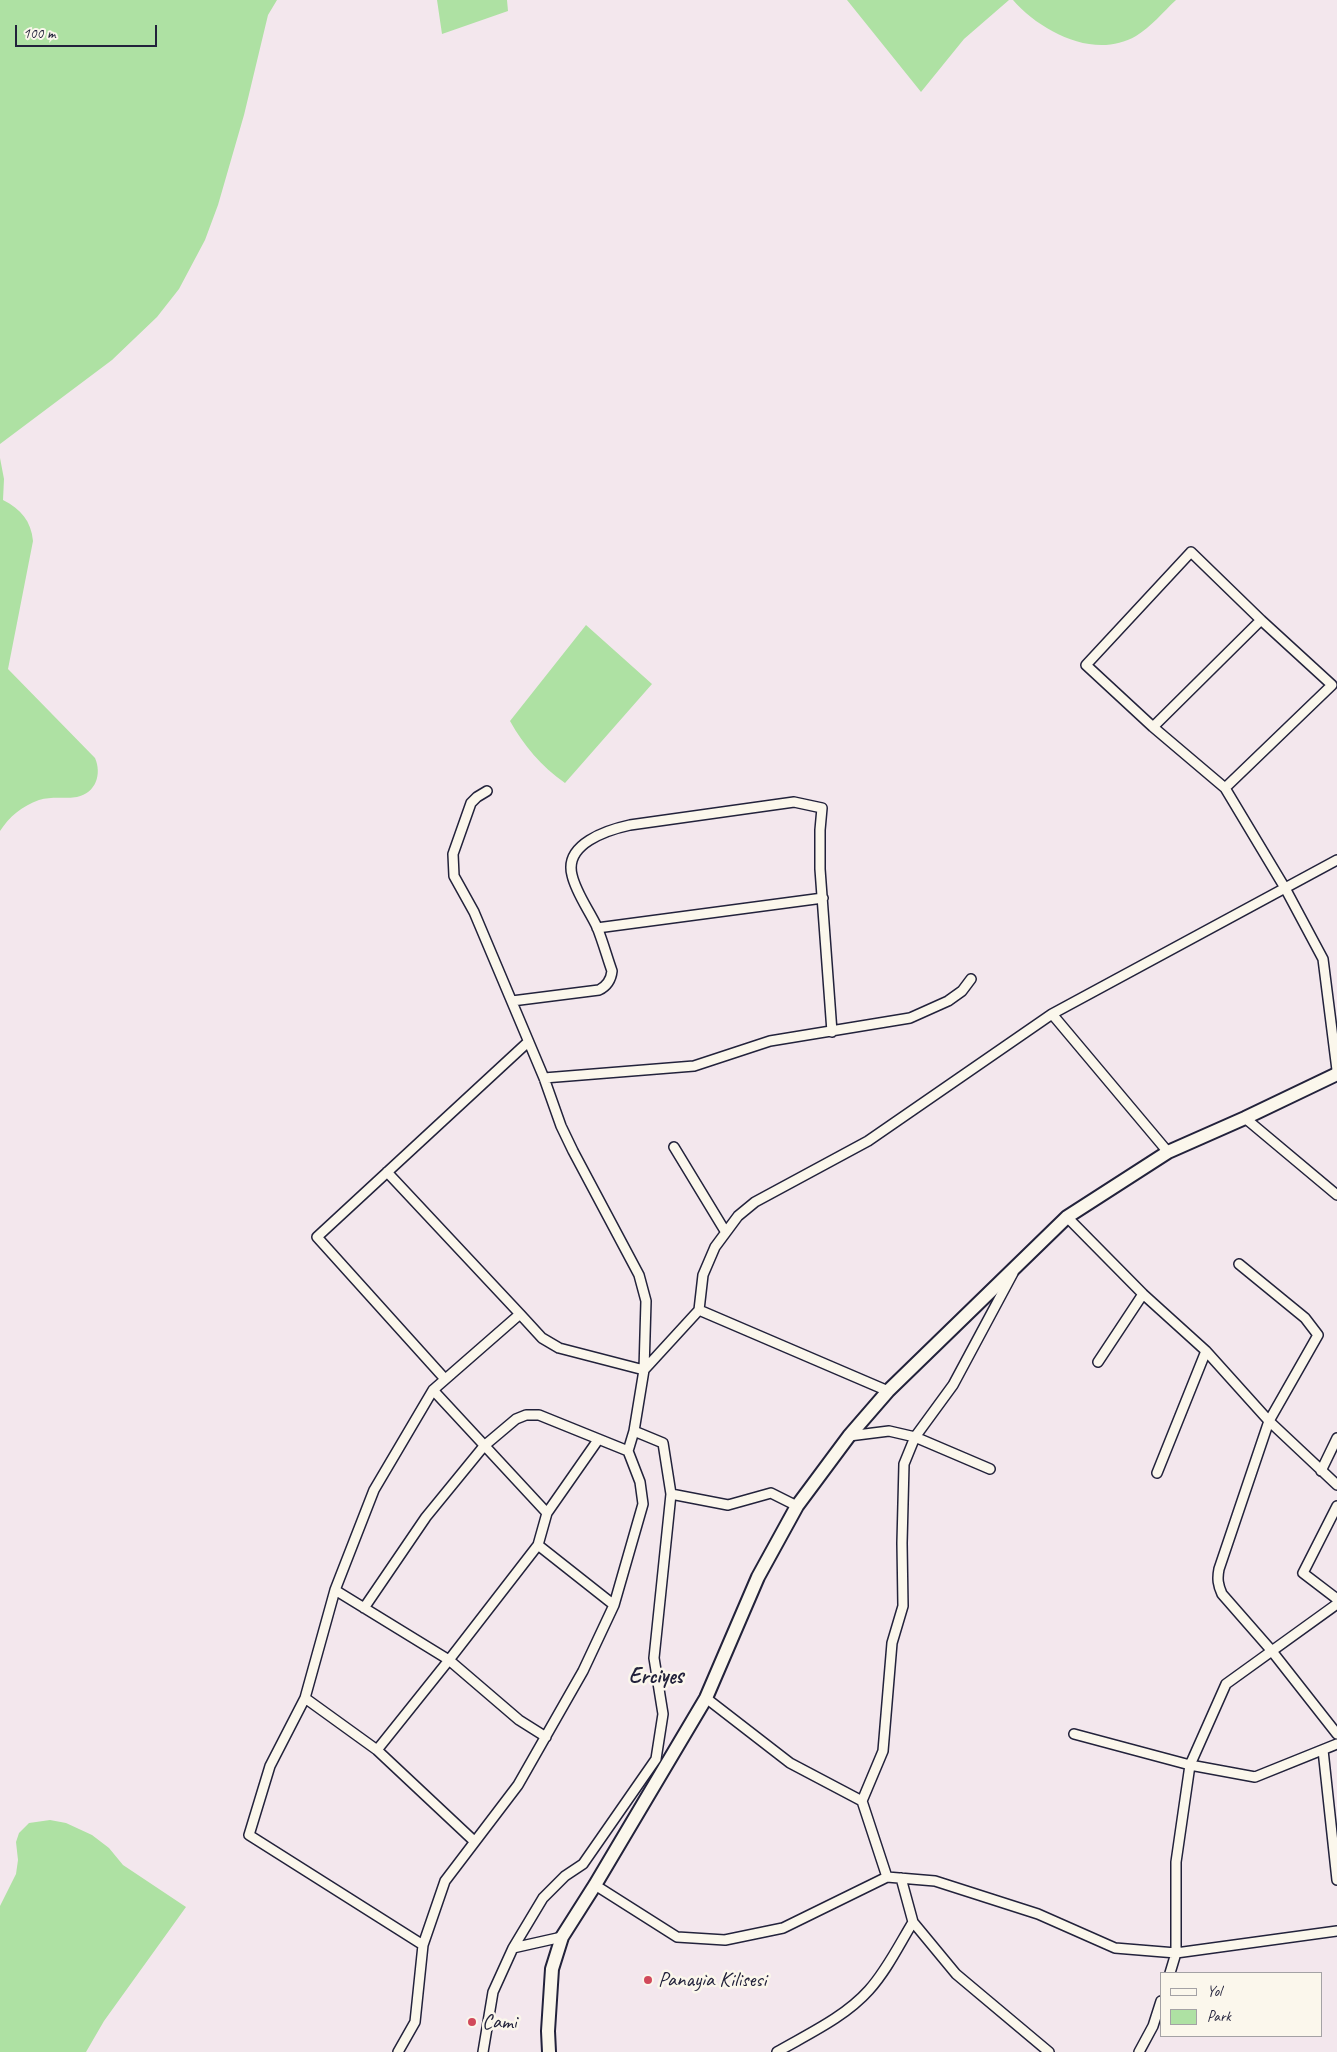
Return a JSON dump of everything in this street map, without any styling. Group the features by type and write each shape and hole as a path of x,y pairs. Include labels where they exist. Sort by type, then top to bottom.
{"street":[{"path":"1225,788 1332,685 1191,552 1086,665 1225,788 1285,888 1323,959 1337,1070"},
{"path":"1154,727 1261,620"},
{"path":"398,2052 415,2022 424,1944 445,1881 518,1785 583,1671 614,1606 643,1504 640,1482 628,1451 634,1431 644,1370 646,1301 644,1289 639,1275 572,1151 544,1078 474,912 454,876 456,845 471,804 477,797 487,791"},
{"path":"512,1001 599,990 611,979 612,971 597,928 571,871 575,855 590,840 608,831 630,825 794,802 822,808 819,852 824,898 832,1032"},
{"path":"644,1370 699,1310 703,1275 715,1247 725,1231 738,1216 756,1202 868,1141 1052,1014 1337,860"},
{"path":"597,928 824,898"},
{"path":"544,1078 677,1068 708,1062 738,1050 770,1041 910,1018 948,1001 962,991 971,979"},
{"path":"1052,1014 1168,1152"},
{"path":"446,1379 317,1237 528,1042"},
{"path":"484,2052 493,1992 514,1948 543,1898 565,1876 583,1864 660,1764 706,1698 758,1577 797,1506 849,1436 888,1391 1067,1217 1168,1152 1337,1074"},
{"path":"1245,1118 1337,1195"},
{"path":"674,1146 725,1231"},
{"path":"387,1172 542,1338 559,1348 644,1370"},
{"path":"1067,1217 1143,1294 1206,1351 1270,1421 1337,1485"},
{"path":"1238,1264 1305,1318 1318,1335 1270,1421 1217,1577 1218,1586 1222,1594 1271,1650 1337,1734"},
{"path":"887,1877 862,1801 883,1751 892,1643 904,1606 902,1543 904,1464 915,1437 953,1385 1016,1266"},
{"path":"1098,1362 1143,1294"},
{"path":"699,1310 888,1391"},
{"path":"424,1944 249,1835 270,1766 305,1698 335,1590 374,1490 433,1390 520,1314"},
{"path":"1157,1472 1206,1351"},
{"path":"433,1390 547,1513"},
{"path":"364,1608 426,1517 484,1446 511,1422 521,1417 532,1415 545,1417 628,1451"},
{"path":"549,2052 548,2031 552,1969 562,1937 595,1885 660,1764 663,1714 654,1658 671,1494 663,1443 634,1431"},
{"path":"849,1436 889,1431 915,1437 990,1469"},
{"path":"1321,1471 1337,1438"},
{"path":"377,1750 538,1545 547,1513 598,1440"},
{"path":"671,1494 728,1505 771,1493 797,1506"},
{"path":"1337,1506 1303,1573 1337,1599"},
{"path":"538,1545 614,1606"},
{"path":"335,1590 449,1660 518,1720 546,1737"},
{"path":"1170,1972 1176,1953 1176,1862 1190,1764 1226,1684 1337,1604"},
{"path":"305,1698 377,1750 474,1841"},
{"path":"706,1698 790,1763 862,1801"},
{"path":"1074,1734 1190,1764 1256,1777 1337,1744"},
{"path":"1322,1750 1337,1880"},
{"path":"595,1885 677,1937 725,1940 783,1928 887,1877 935,1881 1038,1914 1115,1948 1176,1953 1337,1931"},
{"path":"901,1878 913,1922 956,1974 1049,2052"},
{"path":"777,2052 838,2015 868,1991 881,1975 913,1922"},
{"path":"514,1948 562,1937"},
{"path":"1139,2052 1153,2026 1160,2005"}],"green space":[{"path":"0,0 277,0 268,15 244,115 218,205 205,240 179,289 157,317 112,360 0,444"},
{"path":"437,0 507,0 508,11 442,34"},
{"path":"847,0 1009,0 964,39 921,92"},
{"path":"1013,0 1176,0 1152,24 1136,36 1120,43 1103,45 1086,44 1053,32 1025,12"},
{"path":"0,458 4,479 3,500 15,507 24,516 30,527 33,541 8,669 95,758 98,770 96,782 84,795 33,802 16,812 0,831"},
{"path":"586,625 652,684 565,783 548,770 534,755 510,721"},
{"path":"50,1820 66,1823 92,1835 109,1848 123,1865 186,1907 104,2021 86,2052 0,2052 0,1906 16,1874 18,1860 16,1842 19,1833 29,1823"}],"place":[{"name":"Panayia Kilisesi","path":"648,1980"},
{"name":"Cami","path":"472,2022"}],"district":[{"name":"Erciyes","path":"656,1677"}]}
